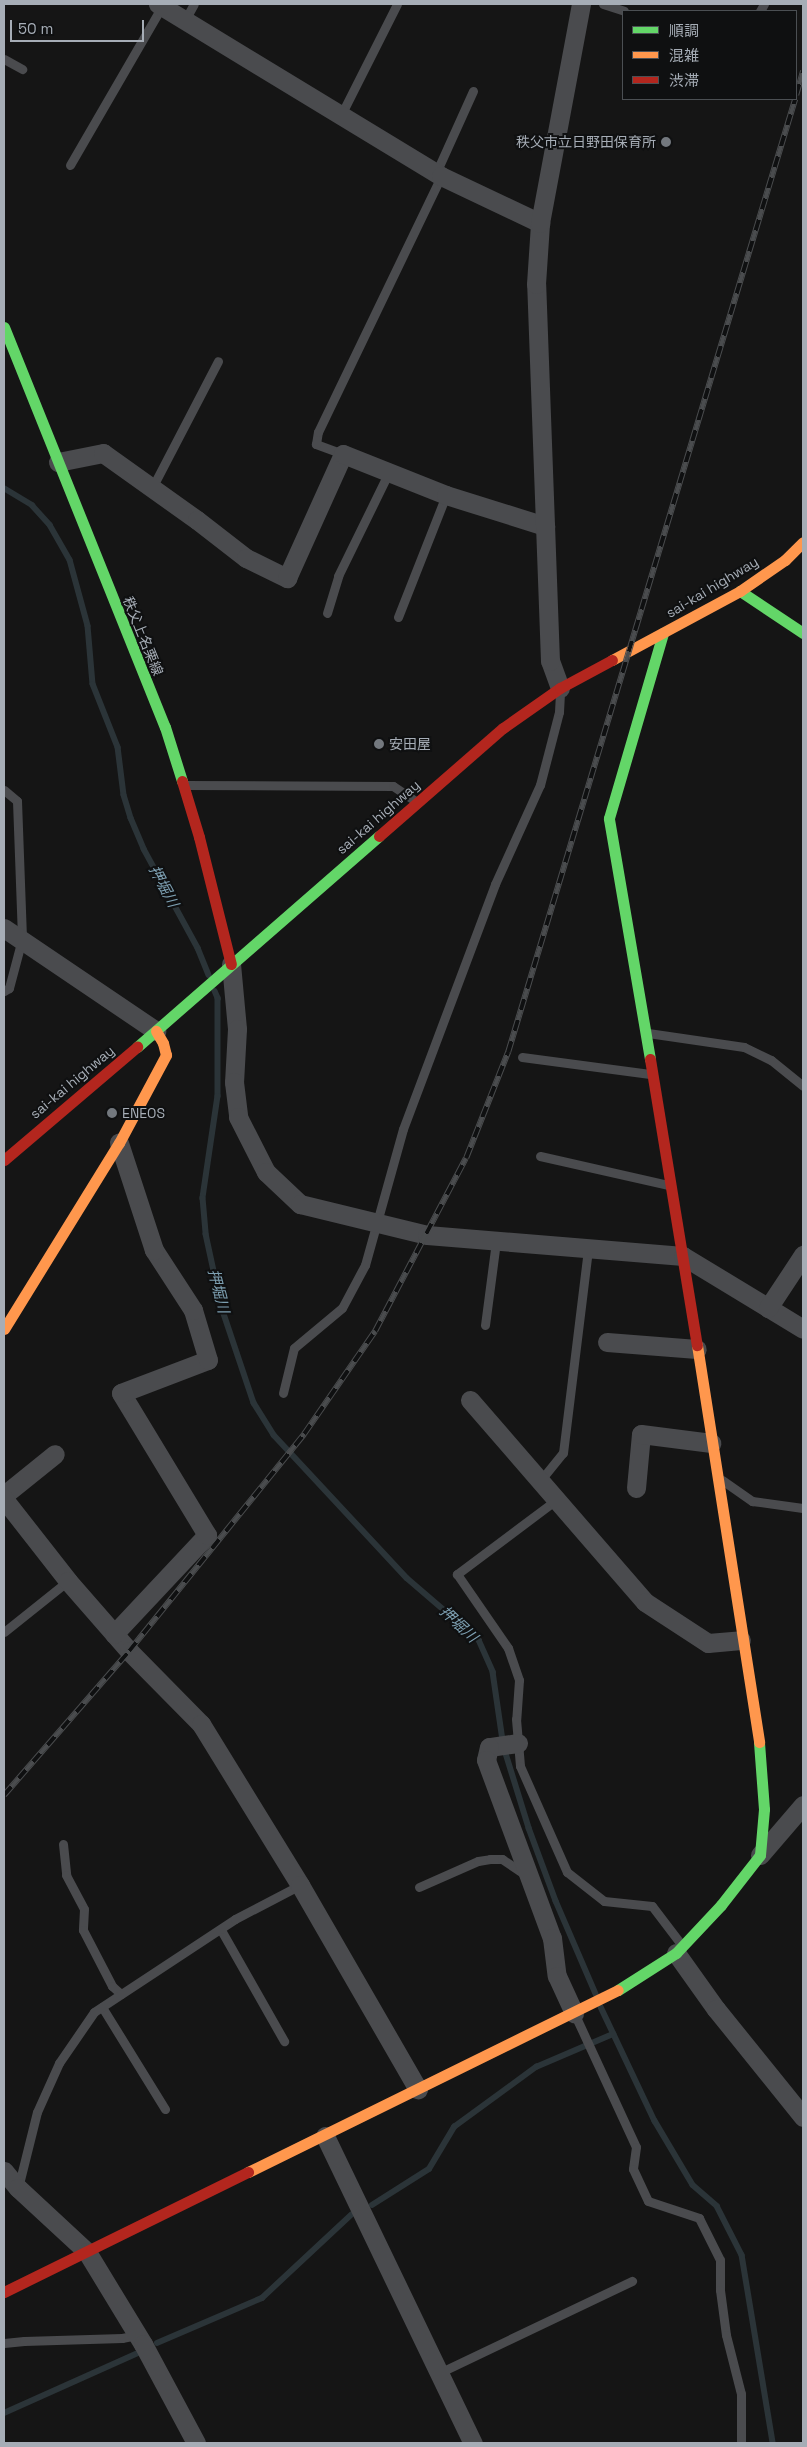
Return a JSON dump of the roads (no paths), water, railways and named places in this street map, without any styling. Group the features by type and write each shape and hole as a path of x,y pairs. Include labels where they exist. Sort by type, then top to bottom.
{"main road":[{"name":"秩父上名栗線","path":"4,327 165,727 199,837 232,964"},
{"name":"sai-kai highway","path":"4,1160 156,1031 216,976 503,728 560,688 740,591 785,560 803,542"},
{"path":"740,591 803,633"},
{"path":"4,2292 325,2136 629,1985 679,1949 720,1905 760,1855 764,1809 759,1745 741,1640 683,1256 609,818 663,633"},
{"path":"4,1329 119,1142 166,1055 163,1043 156,1031"}],"street":[{"path":"560,688 550,661 536,284 540,223 581,4"},
{"path":"160,5 190,12 341,115 439,174 540,223"},
{"path":"58,462 102,453 246,558 287,578 343,454 446,495 545,526"},
{"path":"4,928 22,938 156,1031"},
{"path":"232,964 237,1029 234,1082 238,1117 266,1172 300,1204 376,1221 427,1235 588,1250 683,1256 803,1329"},
{"path":"114,1634 207,1534 121,1393 208,1360 193,1310 154,1250 119,1142"},
{"path":"768,1308 803,1255"},
{"path":"608,1342 697,1349"},
{"path":"470,1400 645,1602 708,1643 741,1640"},
{"path":"636,1488 641,1434 711,1443"},
{"path":"4,1495 55,1454"},
{"path":"4,1499 68,1581 114,1634 201,1724 300,1885 418,2089"},
{"path":"517,1743 489,1747 486,1760 552,1938 557,1976 574,2013"},
{"path":"760,1855 803,1805"},
{"path":"679,1949 745,2047 803,2116"},
{"path":"325,2136 473,2443"},
{"path":"4,2171 18,2188 87,2252 138,2335 196,2443"}],"lane":[{"path":"341,115 397,4"},
{"path":"603,4 622,10"},
{"path":"70,165 160,5"},
{"path":"4,59 22,69"},
{"path":"343,454 316,444 318,432 439,174 472,91"},
{"path":"152,488 218,360"},
{"path":"327,613 338,576 389,472"},
{"path":"398,617 446,495"},
{"path":"283,1393 294,1348 342,1308 365,1265 403,1130 495,884 540,785 559,712 560,688"},
{"path":"182,785 394,786 417,802"},
{"path":"4,790 16,801 22,938 9,988 4,991"},
{"path":"646,1032 744,1047 771,1060 803,1086"},
{"path":"522,1057 652,1074"},
{"path":"540,1156 671,1186"},
{"path":"484,1326 496,1242"},
{"path":"540,1482 563,1453 588,1250"},
{"path":"716,1475 752,1501 803,1508"},
{"path":"556,1500 457,1574 508,1648 518,1680 516,1719 520,1766 566,1872 604,1901 652,1906 679,1949"},
{"path":"4,1632 68,1581"},
{"path":"63,1844 66,1875 84,1909 83,1930 112,1986 121,1994"},
{"path":"419,1887 478,1861 490,1859 502,1859 529,1877"},
{"path":"18,2188 37,2112 59,2063 94,2012 235,1920 300,1885"},
{"path":"221,1930 284,2041"},
{"path":"102,2007 165,2109"},
{"path":"574,2013 636,2147 633,2170 648,2201 699,2218 720,2260 720,2290 726,2335 741,2394 741,2443"},
{"path":"439,2374 632,2281"},
{"path":"4,2343 24,2340 122,2338 138,2335"}],"waterway":[{"name":"押堀川","path":"4,488 32,505 50,525 70,560 88,626 93,684 118,747 124,795 131,818 144,849 198,948 209,975"},
{"name":"押堀川","path":"215,991 218,998 218,1096 203,1198 206,1234 222,1308 254,1403 274,1435 407,1578 479,1640 493,1672 504,1747 529,1828 556,1901 596,1994"},
{"path":"601,2007 655,2121 693,2185 717,2206 742,2255 773,2443"},
{"path":"372,2205 429,2169 454,2127 536,2067 613,2034"},
{"path":"157,2343 262,2298 351,2215"},
{"path":"4,2413 136,2354"}],"railway":[{"path":"797,92 803,71"},
{"path":"4,1795 129,1651 304,1434 375,1331 466,1158 508,1052 795,100"}],"place":[{"name":"秩父市立日野田保育所","path":"666,142"},
{"name":"安田屋","path":"379,744"},
{"name":"ENEOS","path":"112,1113"}]}
